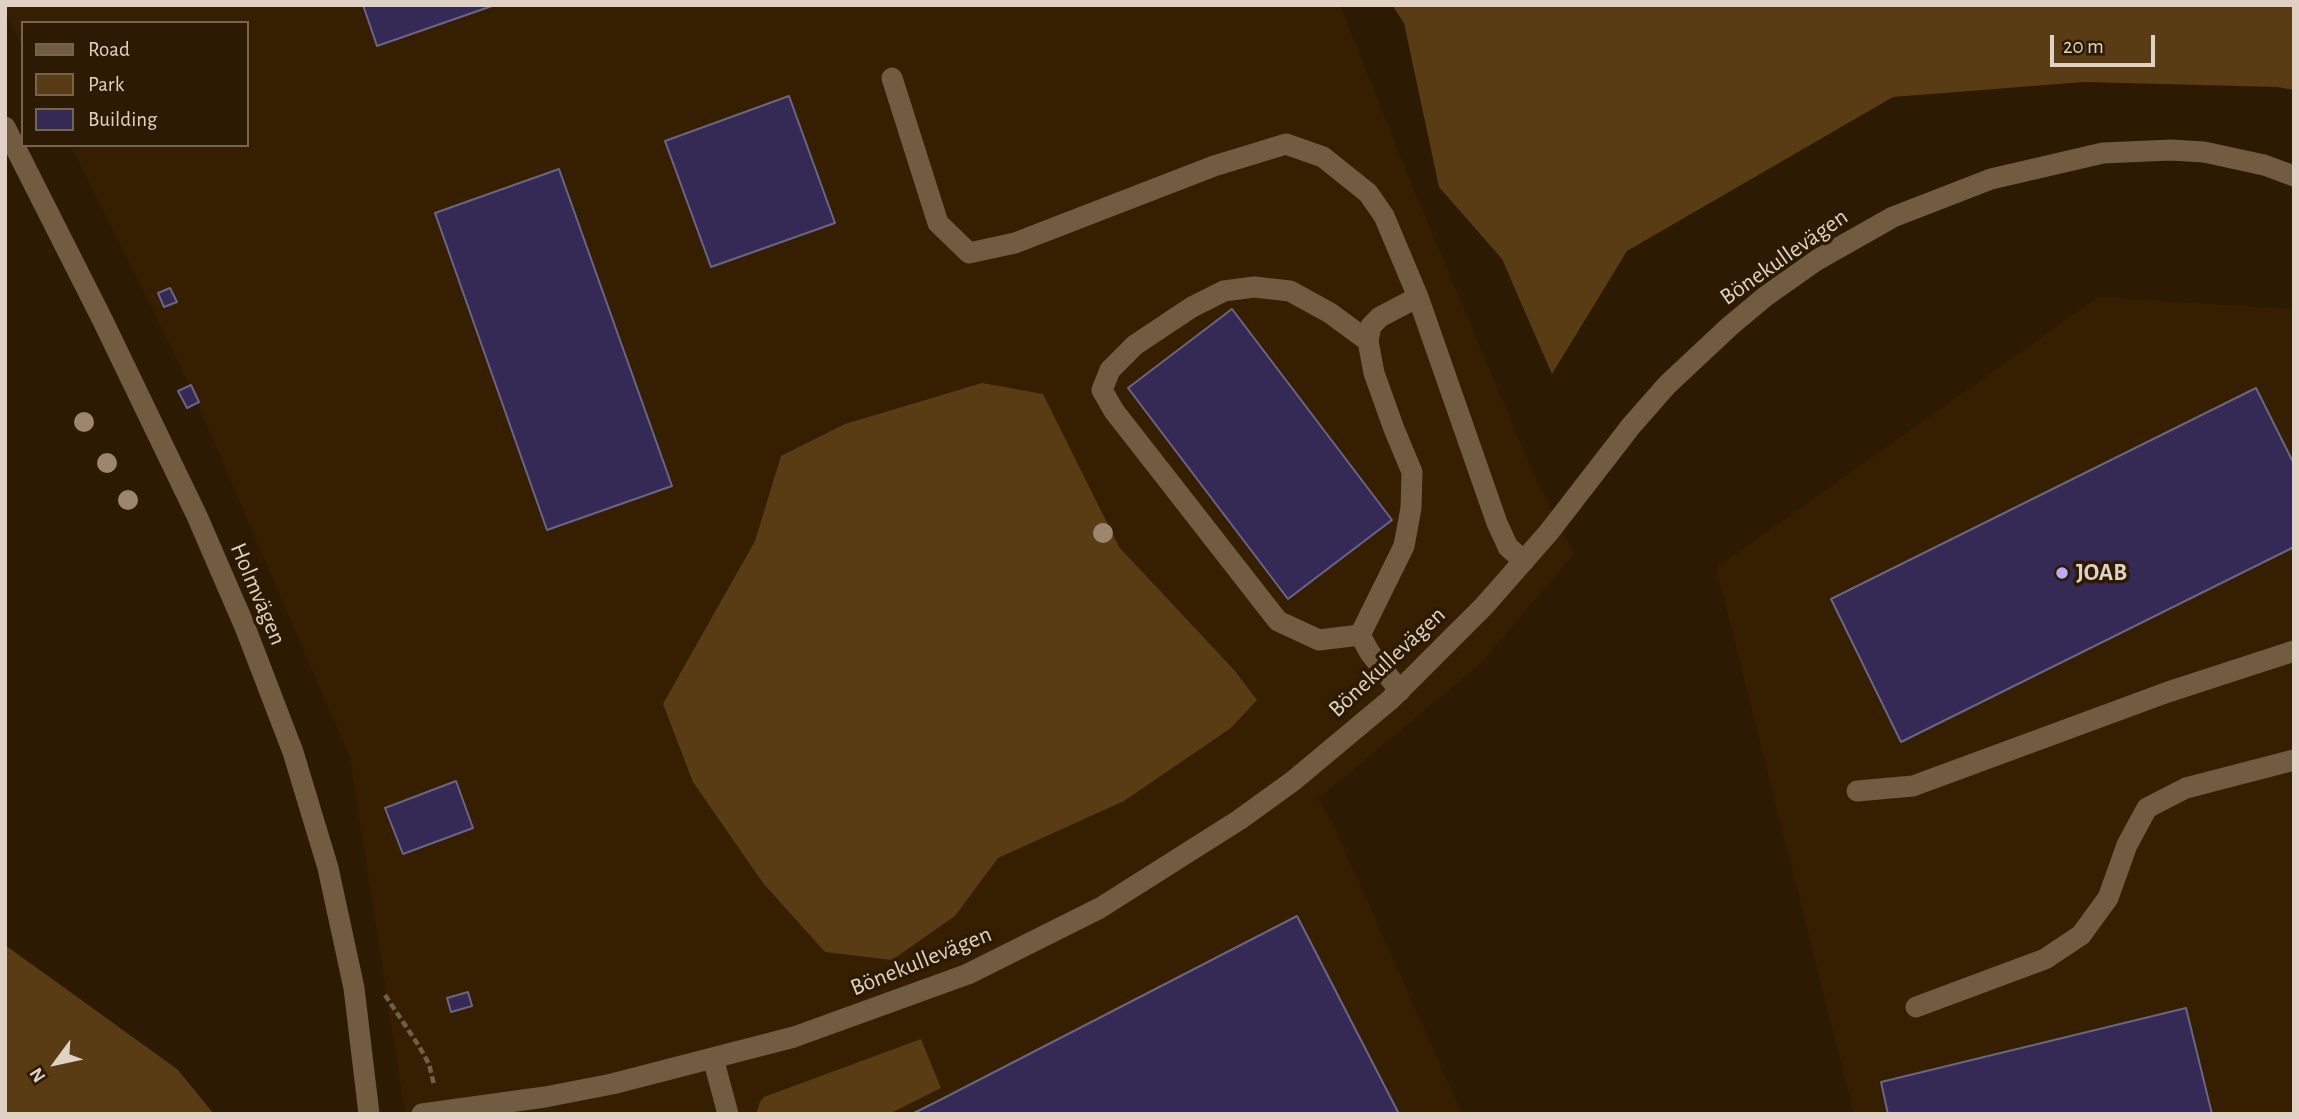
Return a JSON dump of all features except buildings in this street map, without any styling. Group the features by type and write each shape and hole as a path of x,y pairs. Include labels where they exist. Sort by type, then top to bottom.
{"street":[{"path":"892,78 938,223 970,253 1015,243 1214,166 1286,144 1323,157 1368,193 1384,216 1418,296 1497,523 1508,547 1524,561"},
{"name":"Holmvägen","path":"5,127 197,516 245,627 293,752 328,868 354,988 369,1114"},
{"name":"Bönekullevägen","path":"422,1114 545,1097 612,1084 837,1023 968,974 1100,908 1216,835 1272,796 1400,691 1485,605 1524,561 1667,385 1766,296 1818,260 1894,217 1991,178 2103,153 2171,150 2204,152 2264,165 2294,176"},
{"path":"1360,635 1319,640 1278,621 1114,411 1102,390 1111,370 1135,345 1192,307 1224,290 1254,287 1290,291 1329,313 1368,341"},
{"path":"1360,635 1404,546 1411,508 1412,472 1374,373 1368,341 1371,326 1380,317 1418,296"},
{"path":"1360,635 1370,653 1400,691"},
{"path":"1857,791 1913,786 2168,692 2294,651"},
{"path":"1916,1007 2045,959 2081,935 2108,898 2127,845 2147,808 2186,788 2294,760"},
{"path":"713,1058 729,1114"}],"shaded area":[{"path":"5,5 1340,5 1409,178 1533,473 1574,554 1480,664 1318,799 1332,822 1462,1114 405,1114 350,758 190,386 72,147 248,147 248,21 21,21 21,44 5,12"},
{"path":"2098,297 2294,309 2294,1114 1854,1114 1716,568"}],"green space":[{"path":"1392,5 2294,5 2294,90 2277,87 2084,82 1893,97 1627,251 1552,374 1502,259 1439,187 1404,23"},
{"path":"982,383 1043,394 1119,547 1235,671 1257,700 1231,728 1124,801 998,858 955,916 892,960 825,952 763,883 693,782 663,704 755,541 781,456 845,424"},
{"path":"5,945 177,1069 214,1114 5,1114"},
{"path":"921,1039 941,1088 889,1114 756,1114 764,1097"}],"place":[{"name":"JOAB","path":"2062,573"}]}
